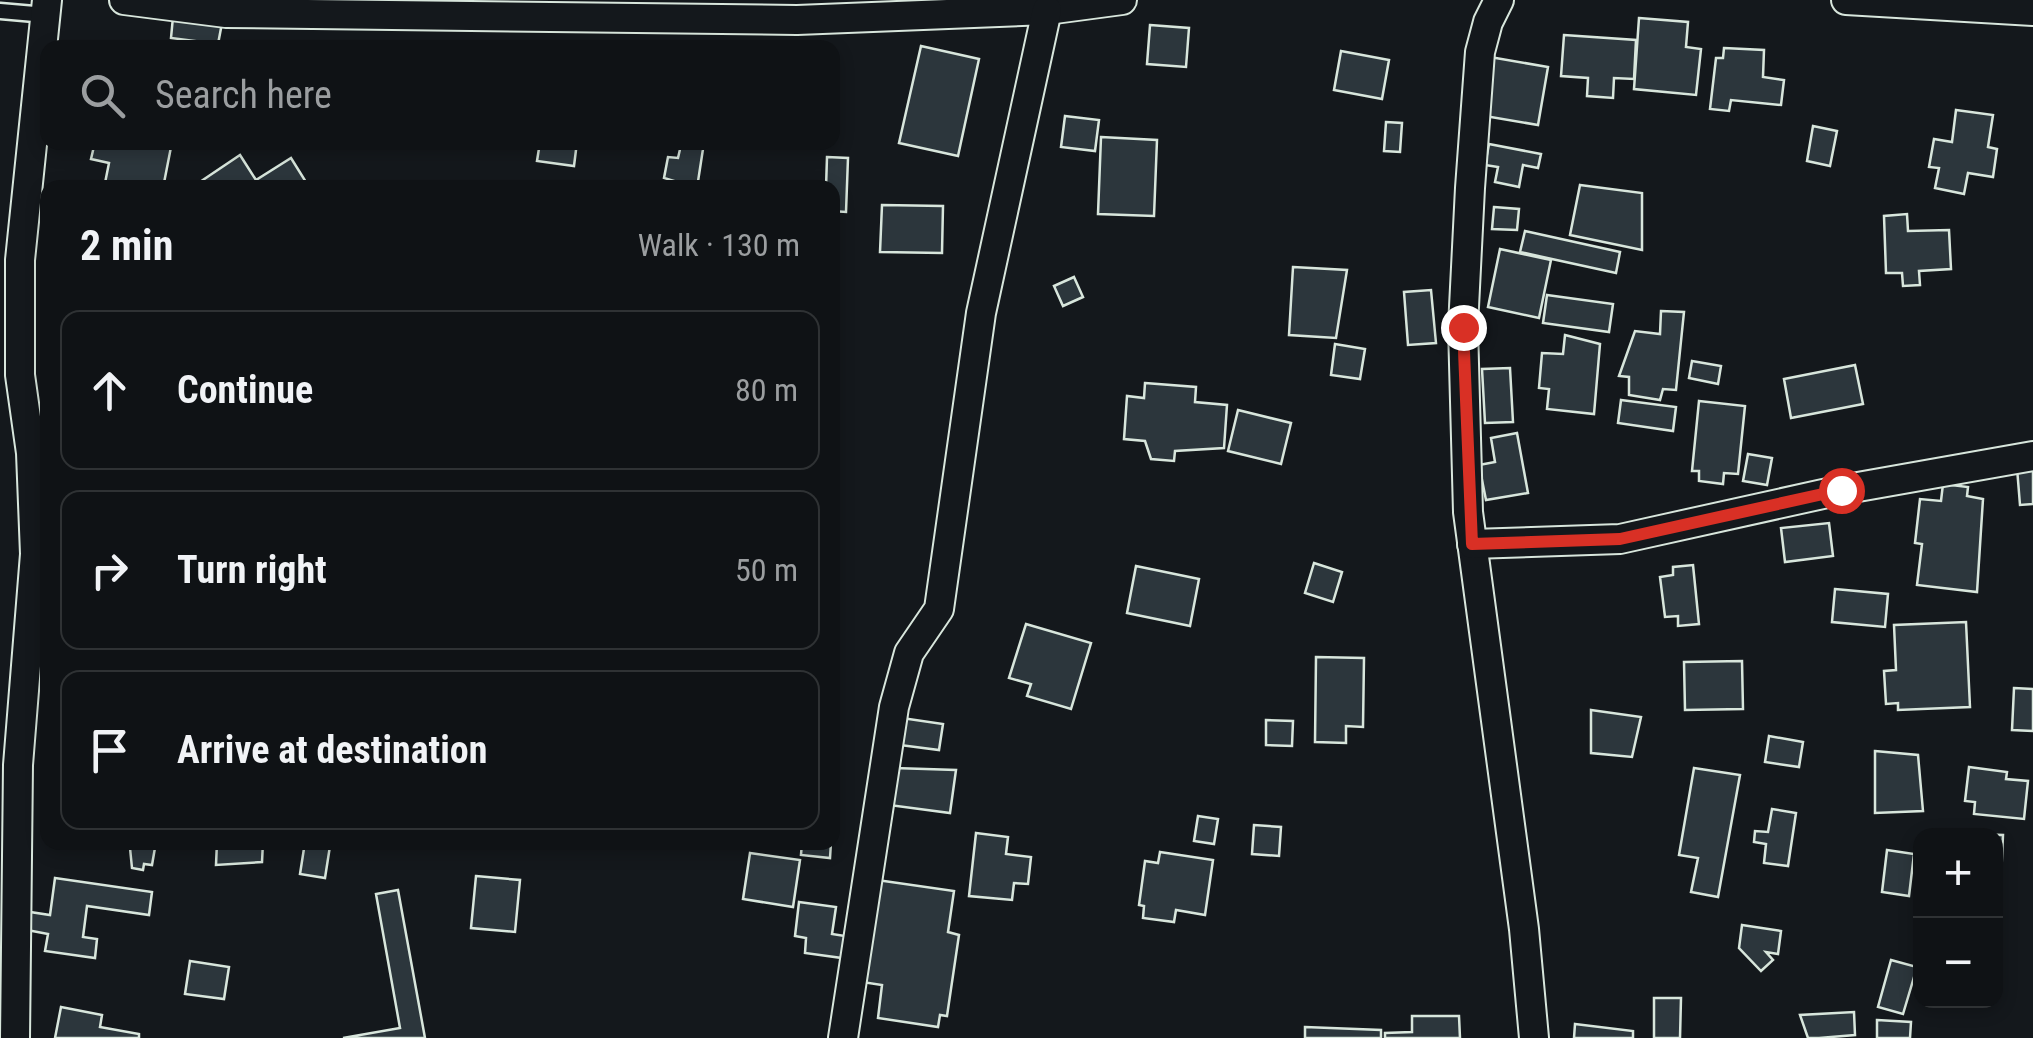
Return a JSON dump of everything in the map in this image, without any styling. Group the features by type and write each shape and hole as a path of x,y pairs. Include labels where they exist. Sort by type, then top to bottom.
{"street":[{"path":"124,0 226,13 797,20 1047,10 1122,0"},
{"path":"1499,0 1480,52 1463,327 1472,544 1524,928 1534,1038"},
{"path":"1846,0 2033,10"},
{"path":"43,40 46,8"},
{"path":"843,1038 894,706 909,653 940,609 981,313 1047,10"},
{"path":"15,1038 7,852 35,554 31,453 10,380 40,66"},
{"path":"1472,544 1620,539 1841,490 2033,456"}],"lane":[{"path":"0,11 46,8"}],"building":[{"path":"173,17 222,23 219,40 171,38"},
{"path":"1639,18 1688,22 1686,47 1701,49 1696,95 1634,89"},
{"path":"1150,25 1189,28 1186,67 1147,64"},
{"path":"1564,35 1636,40 1634,79 1614,78 1613,98 1587,96 1588,78 1561,76"},
{"path":"921,46 979,59 958,156 899,143"},
{"path":"1724,48 1764,50 1763,77 1784,80 1781,105 1731,100 1729,111 1710,109 1716,58 1723,58"},
{"path":"1341,51 1389,60 1382,99 1334,90"},
{"path":"1490,57 1548,67 1538,125 1479,115"},
{"path":"1956,110 1993,115 1988,147 1997,149 1993,177 1968,173 1964,194 1935,188 1939,168 1929,167 1934,139 1952,142"},
{"path":"1065,116 1099,120 1095,151 1061,147"},
{"path":"1386,122 1402,123 1400,152 1384,151"},
{"path":"1813,126 1837,131 1830,166 1807,161"},
{"path":"1101,137 1157,140 1154,216 1098,214"},
{"path":"1489,144 1541,154 1538,168 1523,165 1519,187 1495,182 1498,167 1485,165"},
{"path":"93,150 170,150 165,180 106,180 109,163 91,159"},
{"path":"539,150 576,150 574,166 537,161"},
{"path":"680,150 703,150 698,180 664,178 668,157 678,158"},
{"path":"240,155 256,180 203,180"},
{"path":"827,157 848,158 846,212 840,212 840,180 826,180"},
{"path":"291,158 305,180 256,180"},
{"path":"1580,185 1642,193 1642,250 1570,235"},
{"path":"882,205 943,206 942,253 880,252"},
{"path":"1494,207 1519,209 1517,230 1492,229"},
{"path":"1907,214 1908,231 1949,230 1951,269 1919,271 1920,285 1903,286 1902,273 1886,273 1884,216"},
{"path":"1525,231 1620,252 1616,273 1520,252"},
{"path":"1500,249 1551,260 1539,318 1488,307"},
{"path":"1293,267 1347,270 1336,338 1289,335"},
{"path":"1074,277 1083,297 1063,306 1054,286"},
{"path":"1431,290 1436,343 1408,345 1404,292"},
{"path":"1547,295 1613,304 1609,332 1543,323"},
{"path":"1661,311 1684,312 1676,390 1663,389 1660,400 1629,395 1629,377 1619,376 1635,331 1660,334"},
{"path":"1565,335 1600,344 1594,414 1547,409 1549,389 1539,388 1542,353 1563,354"},
{"path":"1335,344 1365,349 1360,379 1331,375"},
{"path":"1692,361 1721,366 1718,384 1689,378"},
{"path":"1855,365 1863,404 1791,418 1784,379"},
{"path":"1510,368 1513,422 1485,423 1482,369"},
{"path":"1145,383 1196,387 1195,402 1227,405 1224,448 1175,451 1174,461 1151,459 1145,441 1124,439 1127,396 1144,398"},
{"path":"1621,400 1676,407 1673,431 1618,423"},
{"path":"1699,401 1745,406 1738,474 1724,473 1723,484 1699,481 1699,471 1692,471"},
{"path":"1238,410 1291,423 1281,464 1228,451"},
{"path":"1517,433 1528,493 1486,500 1479,465 1495,462 1491,438"},
{"path":"1748,454 1772,458 1767,485 1743,481"},
{"path":"2033,467 2033,504 2020,505 2017,468"},
{"path":"1943,484 1968,487 1967,496 1983,499 1977,592 1917,585 1922,544 1915,543 1920,499 1941,501"},
{"path":"1829,523 1833,556 1785,562 1781,528"},
{"path":"1314,563 1342,572 1333,602 1305,593"},
{"path":"1693,565 1699,624 1678,626 1678,616 1665,617 1660,577 1673,575 1673,567"},
{"path":"1136,566 1199,579 1190,626 1127,613"},
{"path":"1835,589 1888,594 1885,627 1832,622"},
{"path":"1966,622 1970,707 1898,710 1898,703 1886,704 1884,671 1896,670 1894,625"},
{"path":"1026,624 1091,643 1071,709 1027,696 1031,684 1009,678"},
{"path":"1316,657 1364,658 1363,727 1346,726 1346,743 1315,742"},
{"path":"1742,661 1743,709 1685,710 1684,662"},
{"path":"2014,688 2033,689 2033,731 2012,730"},
{"path":"1591,710 1641,717 1632,757 1591,753"},
{"path":"895,717 943,724 939,750 892,744"},
{"path":"1266,720 1293,721 1292,746 1266,745"},
{"path":"1769,736 1803,742 1799,767 1765,762"},
{"path":"1875,751 1918,755 1923,811 1875,813"},
{"path":"1969,767 2007,772 2006,779 2028,781 2024,819 1974,814 1975,802 1965,801"},
{"path":"894,768 956,770 950,813 889,805"},
{"path":"1694,768 1740,775 1718,897 1691,892 1698,858 1679,855"},
{"path":"1772,809 1796,813 1788,866 1764,863 1766,844 1754,842 1755,831 1768,832"},
{"path":"1198,816 1218,819 1214,844 1194,841"},
{"path":"1254,825 1281,827 1279,856 1252,854"},
{"path":"976,833 1008,837 1006,854 1031,857 1028,884 1014,883 1012,900 969,896"},
{"path":"130,850 155,850 152,865 144,864 143,870 132,868"},
{"path":"217,850 263,850 262,862 216,865"},
{"path":"304,850 329,850 325,878 300,874"},
{"path":"801,850 830,850 830,858 801,855"},
{"path":"1887,850 1913,854 1909,896 1882,892"},
{"path":"1160,852 1213,860 1205,915 1176,910 1174,922 1143,918 1144,906 1139,905 1145,861 1158,863"},
{"path":"750,853 800,860 793,907 743,899"},
{"path":"476,876 520,880 515,932 471,928"},
{"path":"55,878 152,892 149,915 87,906 83,937 97,939 95,958 45,951 48,934 27,930 30,912 50,915"},
{"path":"877,880 954,891 948,932 959,935 947,1016 940,1015 938,1027 878,1018 882,985 862,982"},
{"path":"398,890 425,1038 343,1038 400,1028 376,894"},
{"path":"799,902 836,907 832,934 845,936 842,958 805,953 806,938 795,936"},
{"path":"1742,925 1781,931 1778,954 1766,952 1773,960 1761,971 1739,948"},
{"path":"1891,960 1913,966 1903,1014 1878,1007"},
{"path":"190,961 229,967 224,999 185,994"},
{"path":"1654,998 1681,998 1680,1038 1654,1038"},
{"path":"61,1007 102,1015 100,1027 139,1034 139,1038 55,1038"},
{"path":"1854,1012 1855,1035 1819,1038 1808,1038 1800,1015"},
{"path":"1412,1016 1459,1016 1460,1038 1385,1038 1385,1033 1412,1032"},
{"path":"1877,1020 1911,1022 1910,1038 1877,1038"},
{"path":"1575,1024 1633,1031 1633,1038 1574,1038"},
{"path":"1305,1027 1381,1030 1381,1038 1305,1038"}],"route":[{"path":"1463,327 1472,544 1620,539 1841,490"}]}
